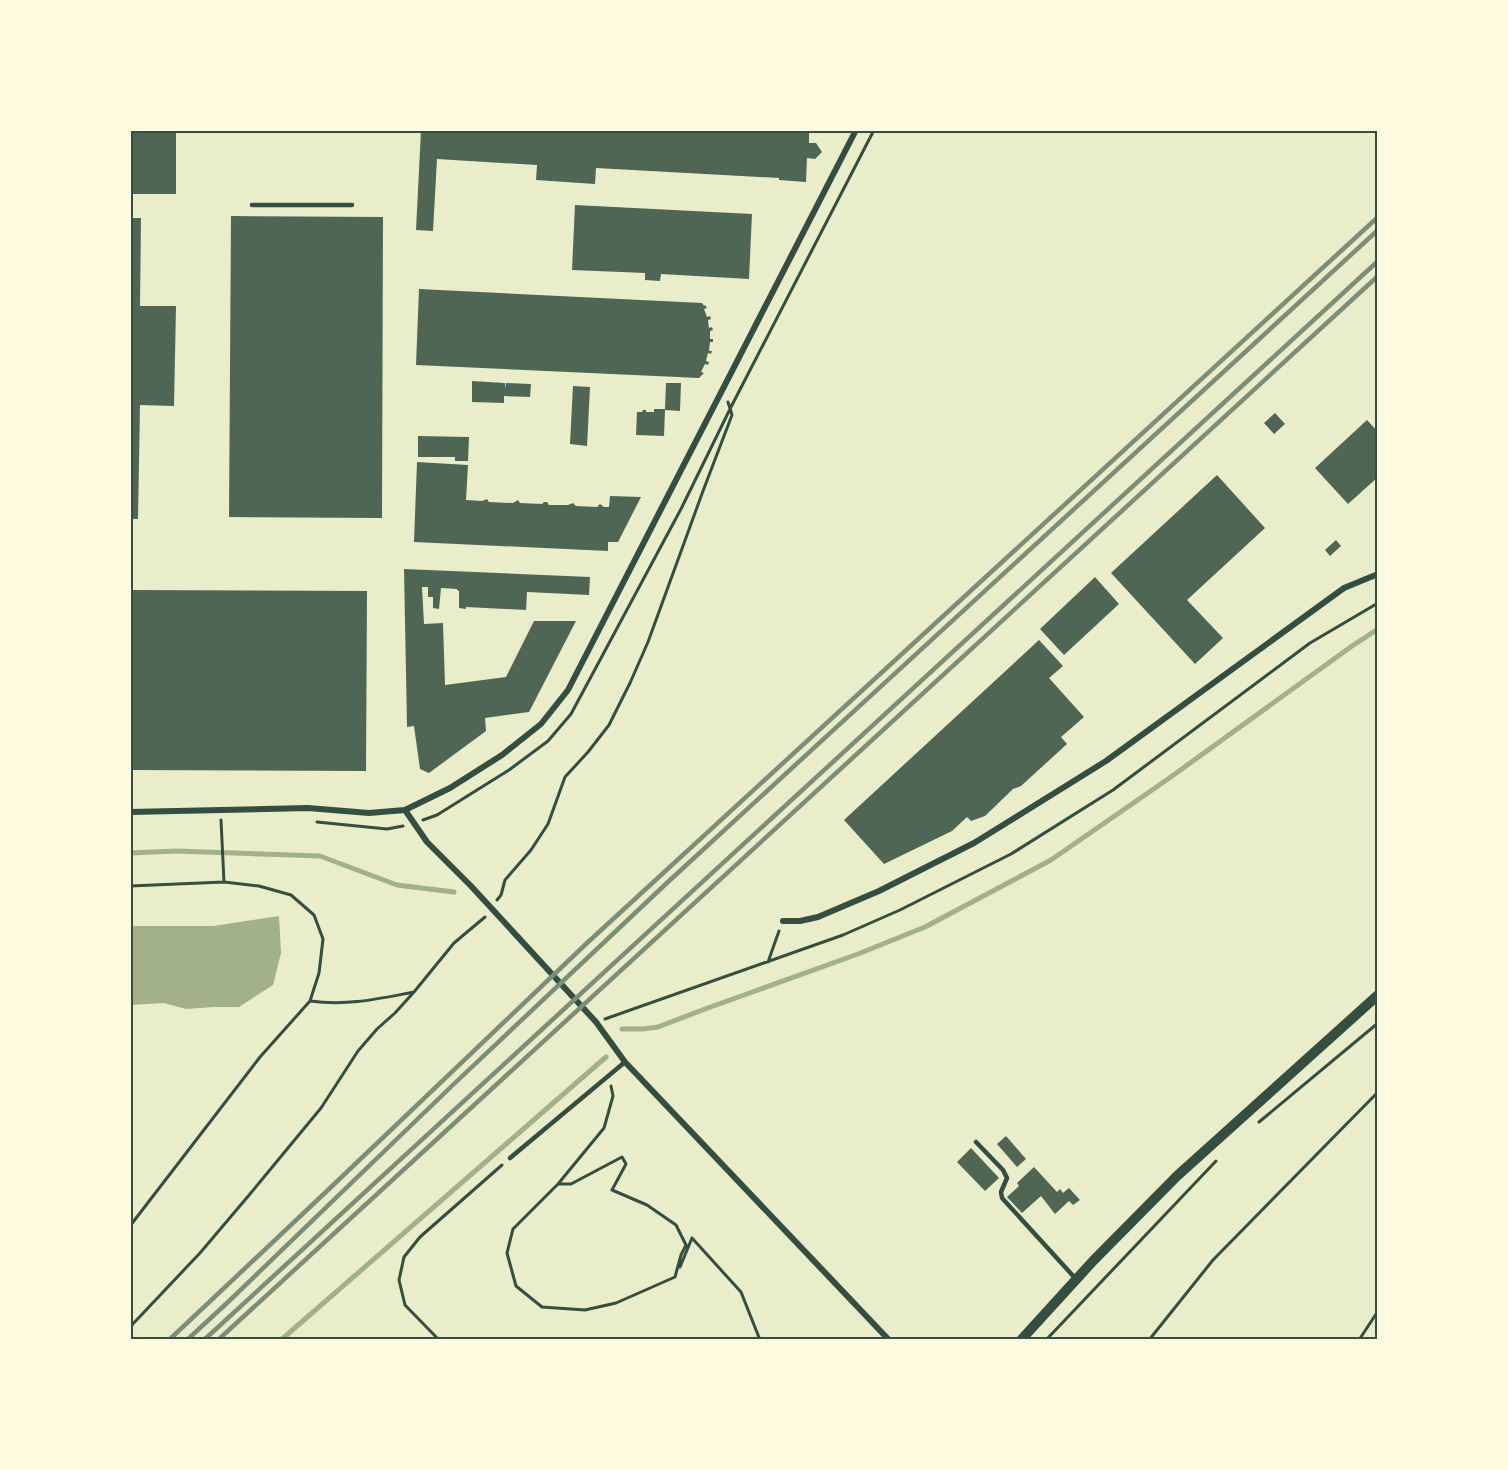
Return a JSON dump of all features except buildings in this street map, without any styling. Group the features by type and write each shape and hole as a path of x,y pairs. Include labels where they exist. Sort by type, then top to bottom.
{"street":[{"path":"130,812 308,808 369,813 405,810 450,788 502,755 541,724 568,690 856,130"},
{"path":"783,921 800,921 818,917 879,891 974,843 1106,761 1344,588 1377,574"},
{"path":"405,810 427,842 471,886 596,1022 625,1062 889,1340"},
{"path":"1021,1340 1076,1279 1178,1176 1377,995"}],"lane":[{"path":"252,205 352,205"},
{"path":"510,1158 625,1062"},
{"path":"976,1142 1003,1170 1007,1178 1001,1192 1002,1198 1076,1279"}],"path":[{"path":"496,901 501,895 505,880 531,850 548,824 565,777 609,725 648,642 732,415 731,407 722,390"},
{"path":"220,810 224,882"},
{"path":"316,822 387,829 413,824"},
{"path":"130,886 224,882 259,886 291,895 314,915 323,939 319,973 310,1001 260,1057 130,1226"},
{"path":"130,1327 200,1253 321,1108 357,1051 414,992 454,943 485,916"},
{"path":"768,962 783,921"},
{"path":"310,1001 330,1004 351,1003 414,992"},
{"path":"1254,1126 1377,1023"},
{"path":"608,1076 613,1096 604,1128 558,1184 513,1229 507,1253 516,1286 542,1307 585,1310 616,1303 675,1277 692,1238 741,1292 760,1340"},
{"path":"1149,1340 1213,1260 1377,1092"},
{"path":"558,1184 571,1184 622,1157 626,1164 612,1190 647,1205 676,1225 686,1245 675,1277"},
{"path":"1046,1340 1220,1157"},
{"path":"439,1340 405,1305 399,1281 404,1257 420,1237 510,1158"},
{"path":"1359,1340 1377,1311"}],"shaded area":[{"path":"279,916 281,953 273,985 239,1007 186,1009 164,1003 131,1005 131,926 213,926"}],"waterway":[{"path":"622,1029 658,1027 925,927 1051,860 1378,629"},
{"path":"130,853 176,851 320,856 397,885 454,892"},
{"path":"281,1340 606,1057"}],"railway":[{"path":"169,1340 587,943 1378,217"},
{"path":"187,1340 669,881 1378,230"},
{"path":"204,1340 1378,261"},
{"path":"218,1340 1378,276"}]}
